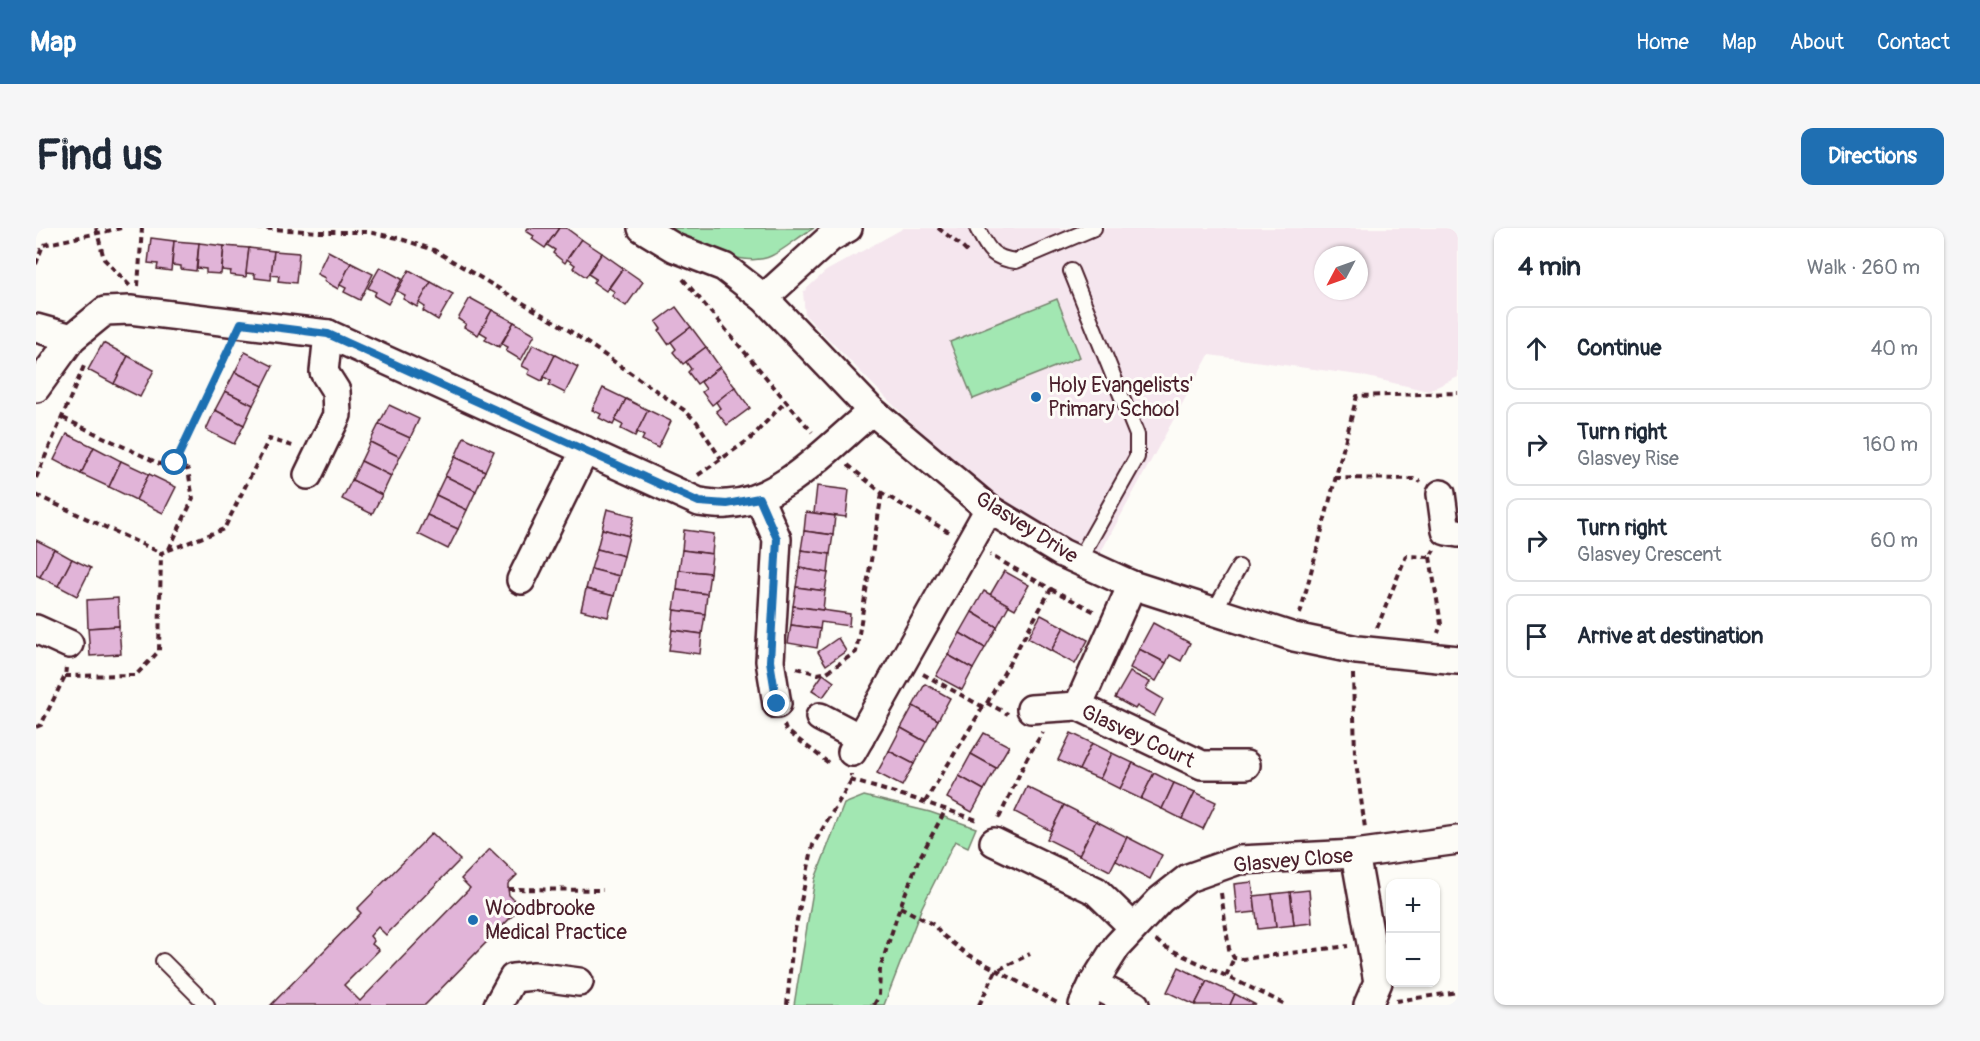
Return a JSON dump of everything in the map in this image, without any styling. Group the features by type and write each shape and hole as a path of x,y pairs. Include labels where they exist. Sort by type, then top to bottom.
{"street":[{"name":"Glasvey Drive","path":"642,228 675,248 724,267 764,298 871,410 989,509 1079,561 1132,585 1294,637 1363,650 1445,659"},
{"path":"764,298 830,238 848,228"},
{"path":"36,388 72,338 105,311 130,310 328,334 699,502 727,504 759,498 788,483 871,410"},
{"path":"36,328 72,338"},
{"path":"313,464 337,415 336,391 324,372 328,334"},
{"path":"521,580 585,450"},
{"path":"1441,495 1452,532"},
{"path":"759,498 777,539 770,661 777,704"},
{"path":"820,717 846,758 989,509"},
{"path":"1043,714 1115,623 1132,585"},
{"path":"36,629 69,644"},
{"name":"Glasvey Court","path":"1043,714 1202,765 1246,765"},
{"path":"995,834 1096,891 1135,925"},
{"name":"Glasvey Close","path":"1088,994 1117,946 1135,925 1160,900 1188,878 1239,861 1362,853 1458,840"},
{"path":"1362,853 1371,944 1378,982 1370,999"},
{"path":"498,1005 513,978 534,976 579,982"},
{"path":"1088,994 1135,1005"}],"lane":[{"path":"976,228 994,255 1004,260 1016,261 1094,228"},
{"path":"1071,271 1137,435 1137,458 1079,561"},
{"path":"1214,611 1239,567"},
{"path":"163,961 207,1005"}],"path":[{"path":"36,264 43,245 97,231 121,228"},
{"path":"97,231 104,259 137,293 142,228"},
{"path":"256,228 368,232 398,238 434,250 570,331 684,410 697,422 721,459"},
{"path":"677,270 828,448 882,493 969,544 1115,623"},
{"path":"175,463 241,323"},
{"path":"36,478 84,366 72,338"},
{"path":"1294,637 1357,396 1458,393"},
{"path":"678,492 689,481 750,439 786,401"},
{"path":"63,418 160,464 175,463 188,470 193,499 169,549"},
{"path":"161,554 224,529 269,439 313,464"},
{"path":"1335,478 1415,479 1441,495"},
{"path":"770,661 818,674 827,672 856,652 882,493"},
{"path":"36,495 161,554"},
{"path":"1445,659 1430,557 1452,532"},
{"path":"64,676 136,675 159,651 161,554"},
{"path":"1362,853 1354,730 1353,674 1406,556 1430,557"},
{"path":"925,802 985,705 1051,588"},
{"path":"36,727 42,725 64,676 69,644"},
{"path":"902,663 985,705 1043,714"},
{"path":"851,781 925,802 995,834 1027,758 1043,733 1043,714"},
{"path":"1043,714 1043,733"},
{"path":"786,730 846,758 851,781 813,845 793,939 788,1005"},
{"path":"874,1005 879,996 880,969 900,907 919,859 945,811"},
{"path":"1217,868 1229,949 1234,958"},
{"path":"508,890 603,890"},
{"path":"900,907 934,925 940,933 965,953 1061,1005"},
{"path":"1135,925 1163,946 1287,1005"},
{"path":"1234,958 1242,959 1371,944"},
{"path":"979,1005 996,971 1030,954"},
{"path":"1226,976 1234,958"},
{"path":"1370,999 1392,1002 1458,993"}],"shaded area":[{"name":"Holy Evangelists' Primary School","path":"904,228 1458,228 1458,377 1428,391 1359,375 1209,355 1098,557 996,501 891,403 805,315 803,292 826,271"}],"green space":[{"path":"659,228 814,228 771,256 745,259 714,252"},
{"path":"1057,299 1080,357 973,399 950,342"},
{"path":"864,796 930,812 976,828 968,847 955,841 922,907 884,1005 794,1005 815,879 844,804"}],"building":[{"path":"528,228 559,228 545,248 532,239 534,236 526,231"},
{"path":"559,228 566,228 581,239 565,263 553,253 555,250 547,245"},
{"path":"151,238 174,241 171,271 157,269 158,264 148,263"},
{"path":"581,239 602,253 586,277 573,268 575,265 567,259"},
{"path":"174,241 199,243 196,271 172,265"},
{"path":"199,243 224,246 221,274 206,273 206,269 197,268"},
{"path":"224,246 249,248 246,277 230,275 231,271 222,270"},
{"path":"249,248 274,251 271,280 255,278 255,274 246,273"},
{"path":"274,251 299,253 296,283 278,281 279,276 271,275"},
{"path":"328,251 351,263 338,289 317,274"},
{"path":"602,253 623,268 606,291 593,282 596,279 588,274"},
{"path":"351,263 373,274 360,300 344,292 346,288 340,285"},
{"path":"380,267 402,279 388,304 374,296 376,292 368,288"},
{"path":"623,268 643,282 626,306 612,296 615,292 609,288"},
{"path":"409,270 431,282 417,307 403,299 405,295 397,291"},
{"path":"431,282 453,294 438,320 423,311 425,307 419,303"},
{"path":"470,298 492,310 478,335 464,327 466,324 458,319"},
{"path":"676,307 691,327 668,344 656,322"},
{"path":"492,310 514,322 499,347 485,340 487,336 480,332"},
{"path":"514,322 535,334 521,360 506,351 508,347 502,344"},
{"path":"691,327 706,347 683,364 673,352 676,349 671,342"},
{"path":"103,343 128,356 114,384 88,370"},
{"path":"533,344 555,355 542,381 528,374 530,370 522,366"},
{"path":"706,347 720,367 697,384 688,372 691,369 686,362"},
{"path":"245,352 273,366 263,386 235,372"},
{"path":"555,355 578,367 565,393 549,385 551,381 544,377"},
{"path":"128,356 154,370 140,397 114,384"},
{"path":"720,367 735,387 712,405 702,392 706,389 701,382"},
{"path":"235,372 263,386 253,405 225,391"},
{"path":"735,387 750,408 727,425 716,411 720,408 716,402"},
{"path":"603,388 626,399 613,425 599,418 601,414 592,410"},
{"path":"225,391 253,405 244,425 215,410"},
{"path":"626,399 648,410 635,436 621,429 623,425 615,421"},
{"path":"389,405 419,419 410,438 379,424"},
{"path":"215,410 244,425 234,444 206,430"},
{"path":"648,410 671,421 658,448 642,440 644,436 637,432"},
{"path":"379,424 410,438 400,457 370,442"},
{"path":"67,434 94,447 81,474 54,460"},
{"path":"464,437 494,451 485,471 455,457"},
{"path":"370,442 400,457 391,476 361,461"},
{"path":"94,447 121,461 109,487 81,474"},
{"path":"455,457 485,471 476,491 445,476"},
{"path":"121,461 149,474 136,500 109,487"},
{"path":"361,461 391,476 382,495 352,480"},
{"path":"149,474 176,487 163,513 136,500"},
{"path":"445,476 476,491 467,510 436,495"},
{"path":"352,480 382,495 372,514 342,499"},
{"path":"817,486 849,490 846,517 814,513"},
{"path":"436,495 467,510 458,529 427,515"},
{"path":"607,509 634,516 629,536 602,529"},
{"path":"806,512 835,516 833,535 804,531"},
{"path":"427,515 458,529 448,549 418,534"},
{"path":"602,529 629,536 624,556 597,549"},
{"path":"684,530 714,534 712,554 682,550"},
{"path":"804,531 833,535 830,554 801,550"},
{"path":"36,540 54,549 40,577 36,575"},
{"path":"54,549 72,559 58,586 40,577"},
{"path":"597,549 624,556 619,576 591,569"},
{"path":"682,550 712,554 710,573 679,570"},
{"path":"801,550 830,554 828,573 799,568"},
{"path":"72,559 91,568 77,596 58,586"},
{"path":"799,568 828,573 825,591 796,587"},
{"path":"591,569 619,576 614,596 586,589"},
{"path":"679,570 710,573 707,594 677,590"},
{"path":"1004,571 1029,585 1015,609 990,595"},
{"path":"796,587 825,591 823,610 793,606"},
{"path":"586,589 614,596 608,617 581,610"},
{"path":"677,590 707,594 705,614 674,610"},
{"path":"984,591 1009,605 997,627 972,612"},
{"path":"118,598 119,626 88,628 87,600"},
{"path":"793,606 850,614 849,626 821,622 820,629 791,625"},
{"path":"674,610 705,614 702,634 672,630"},
{"path":"972,612 997,627 985,648 960,633"},
{"path":"1041,615 1064,627 1051,651 1028,638"},
{"path":"1153,623 1190,643 1181,661 1170,655 1166,663 1139,649"},
{"path":"791,625 820,629 817,648 788,643"},
{"path":"119,626 121,654 90,656 88,628"},
{"path":"1064,627 1088,640 1075,664 1051,651"},
{"path":"672,630 702,634 700,654 669,650"},
{"path":"960,633 985,648 973,669 948,655"},
{"path":"838,638 846,651 826,665 818,652"},
{"path":"1139,649 1166,663 1156,681 1130,668"},
{"path":"948,655 973,669 962,690 936,676"},
{"path":"1130,672 1150,682 1146,689 1163,699 1154,716 1137,706 1135,709 1115,698"},
{"path":"823,674 834,682 823,697 812,690"},
{"path":"925,684 950,698 938,720 913,706"},
{"path":"913,706 938,720 926,742 901,728"},
{"path":"901,728 926,742 914,764 889,751"},
{"path":"984,733 1009,746 996,768 971,754"},
{"path":"1071,733 1092,743 1079,770 1058,760"},
{"path":"1092,743 1112,753 1100,779 1079,770"},
{"path":"889,751 914,764 902,786 877,773"},
{"path":"1112,753 1133,763 1120,789 1100,779"},
{"path":"971,754 996,768 984,790 959,776"},
{"path":"1133,763 1154,773 1141,799 1120,789"},
{"path":"1154,773 1174,783 1162,809 1141,799"},
{"path":"959,776 984,790 972,812 947,798"},
{"path":"1174,783 1195,792 1182,819 1162,809"},
{"path":"1027,787 1064,805 1051,831 1015,812"},
{"path":"1195,792 1216,802 1203,829 1182,819"},
{"path":"1064,805 1096,821 1079,855 1047,839"},
{"path":"1096,821 1127,837 1110,871 1079,855"},
{"name":"Woodbrooke Medical Practice","path":"432,833 460,860 386,935 378,927 370,936 374,941 372,944 379,950 344,985 360,1001 470,888 461,879 490,849 517,875 508,884 508,889 509,895 521,907 425,1005 271,1005 361,913 357,909"},
{"path":"1127,837 1162,855 1150,879 1116,861"},
{"path":"1252,882 1256,912 1237,914 1234,884"},
{"path":"1309,890 1312,923 1294,925 1290,892"},
{"path":"1290,892 1294,925 1276,927 1272,894"},
{"path":"1272,894 1276,927 1258,929 1254,896"},
{"path":"1179,967 1207,981 1195,1005 1167,992"},
{"path":"1207,981 1235,994 1230,1005 1195,1005"},
{"path":"1235,994 1256,1005 1230,1005"}],"place":[{"name":"Holy Evangelists' Primary School","path":"1036,397"},
{"name":"Woodbrooke Medical Practice","path":"473,920"}],"route":[{"path":"175,463 241,323 328,334 699,502 727,504 759,498 777,539 770,661 777,704"}]}
